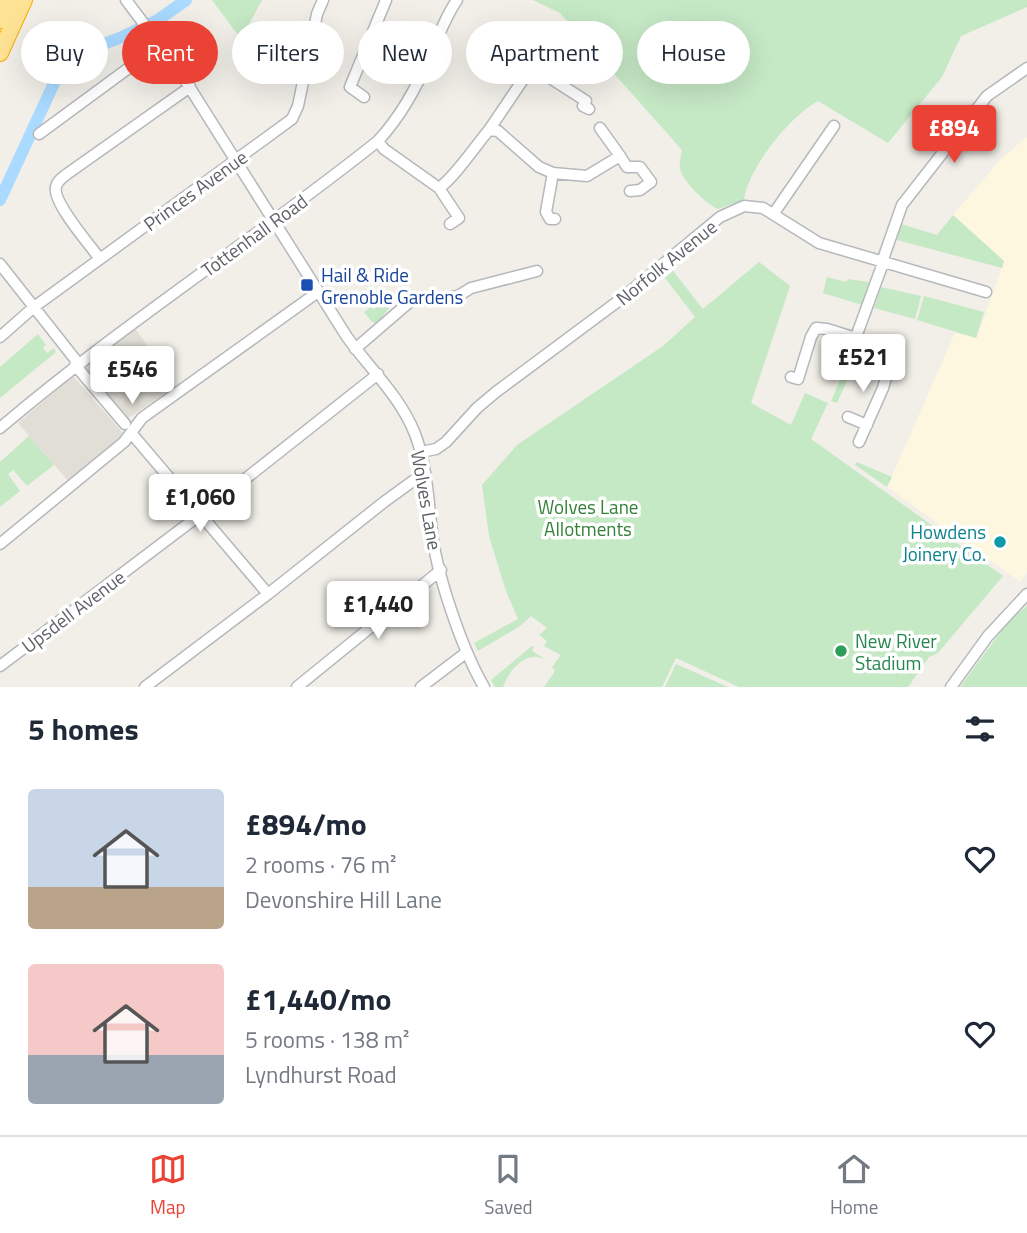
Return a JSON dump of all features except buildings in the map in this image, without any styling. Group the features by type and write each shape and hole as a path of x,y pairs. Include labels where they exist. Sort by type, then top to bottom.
{"highway":[{"path":"0,19 9,0"},
{"path":"0,53 24,0"}],"street":[{"name":"Wolves Lane","path":"126,0 142,21"},
{"name":"Princes Avenue","path":"0,337 34,307 294,116 317,14 323,0"},
{"path":"364,97 350,87 386,0"},
{"name":"Tottenhall Road","path":"0,428 76,364 273,222 378,141 416,86 443,24 457,0"},
{"path":"856,337 902,205 987,96 1027,68"},
{"path":"39,134 122,73"},
{"path":"439,188 452,177 521,84"},
{"path":"560,84 586,101 583,106 589,110"},
{"name":"Wolves Lane","path":"190,86 355,349 378,373 403,410 421,452 433,541 440,570 467,652 484,687"},
{"path":"100,259 59,203 55,190 57,184 66,174 190,86"},
{"path":"774,213 834,127"},
{"path":"600,128 627,167 640,167 651,182 640,190 631,191"},
{"path":"489,130 498,131 539,167 553,173 587,176 620,156"},
{"path":"378,141 384,149 439,188 459,218 450,224"},
{"path":"553,173 546,212 550,219 555,219"},
{"name":"Norfolk Avenue","path":"421,452 436,449 446,442 477,408 621,299 720,217 738,208 763,208 819,243 986,292"},
{"path":"0,264 125,424"},
{"path":"355,349 413,299 433,300 458,296 471,288 537,271"},
{"path":"0,544 132,435 142,418 318,292"},
{"path":"791,377 798,379 816,328 892,348 895,353 859,442"},
{"name":"Upsdell Avenue","path":"0,666 201,514 378,373"},
{"path":"848,417 867,425"},
{"path":"132,435 268,594"},
{"path":"145,687 384,502 417,478 426,477"},
{"path":"297,687 440,570"},
{"path":"951,687 988,636 1027,594"},
{"path":"421,687 467,652"}],"shaded area":[{"path":"1027,137 1027,572 1020,582 887,487 955,333 977,338 1004,261 953,215 1002,158"},
{"path":"134,327 176,386 127,419 81,366"},
{"path":"73,376 122,432 122,436 69,482 18,423"}],"green space":[{"path":"212,0 262,0 251,21 232,21 232,27"},
{"path":"533,0 1027,0 1027,7 961,36 942,77 888,143 818,101 795,118 772,144 753,173 744,200 718,209 701,197 685,179 680,166 682,150 623,84 623,21 567,21 560,13"},
{"path":"953,215 1004,261 1002,268 897,240 901,224 937,235"},
{"name":"Wolves Lane Allotments","path":"759,262 790,286 751,403 791,425 805,393 828,403 811,439 1003,576 938,653 929,657 908,687 739,687 676,658 662,687 544,687 555,671 552,667 561,655 544,646 547,641 539,635 547,628 531,616 520,626 478,651 474,643 518,619 489,536 482,485 517,445 663,346 695,317 665,278 673,271 703,309"},
{"path":"827,277 846,282 848,279 869,282 862,305 823,293"},
{"path":"881,287 921,296 915,319 874,308"},
{"path":"924,296 984,312 976,338 917,320"},
{"path":"395,300 377,324 364,312 371,307 385,307"},
{"path":"38,334 46,345 43,348 47,353 54,348 56,352 0,398 0,367"},
{"path":"843,373 849,376 837,403 831,401"},
{"path":"29,436 54,465 27,486 13,470 8,474 20,491 0,507 0,462"},
{"path":"857,462 892,477 887,487 855,465"},
{"path":"1027,606 1027,687 960,687 1008,622"},
{"path":"532,646 532,651 545,659 534,657 523,660 507,677 503,687 495,687 491,680"},
{"path":"676,664 728,687 665,687"}],"waterway":[{"path":"0,200 55,81 66,68 93,48 158,20 186,0"}],"place":[{"name":"Hail & Ride Grenoble Gardens","path":"307,285"},
{"name":"Howdens Joinery Co.","path":"1000,542"},
{"name":"New River Stadium","path":"841,651"}]}
